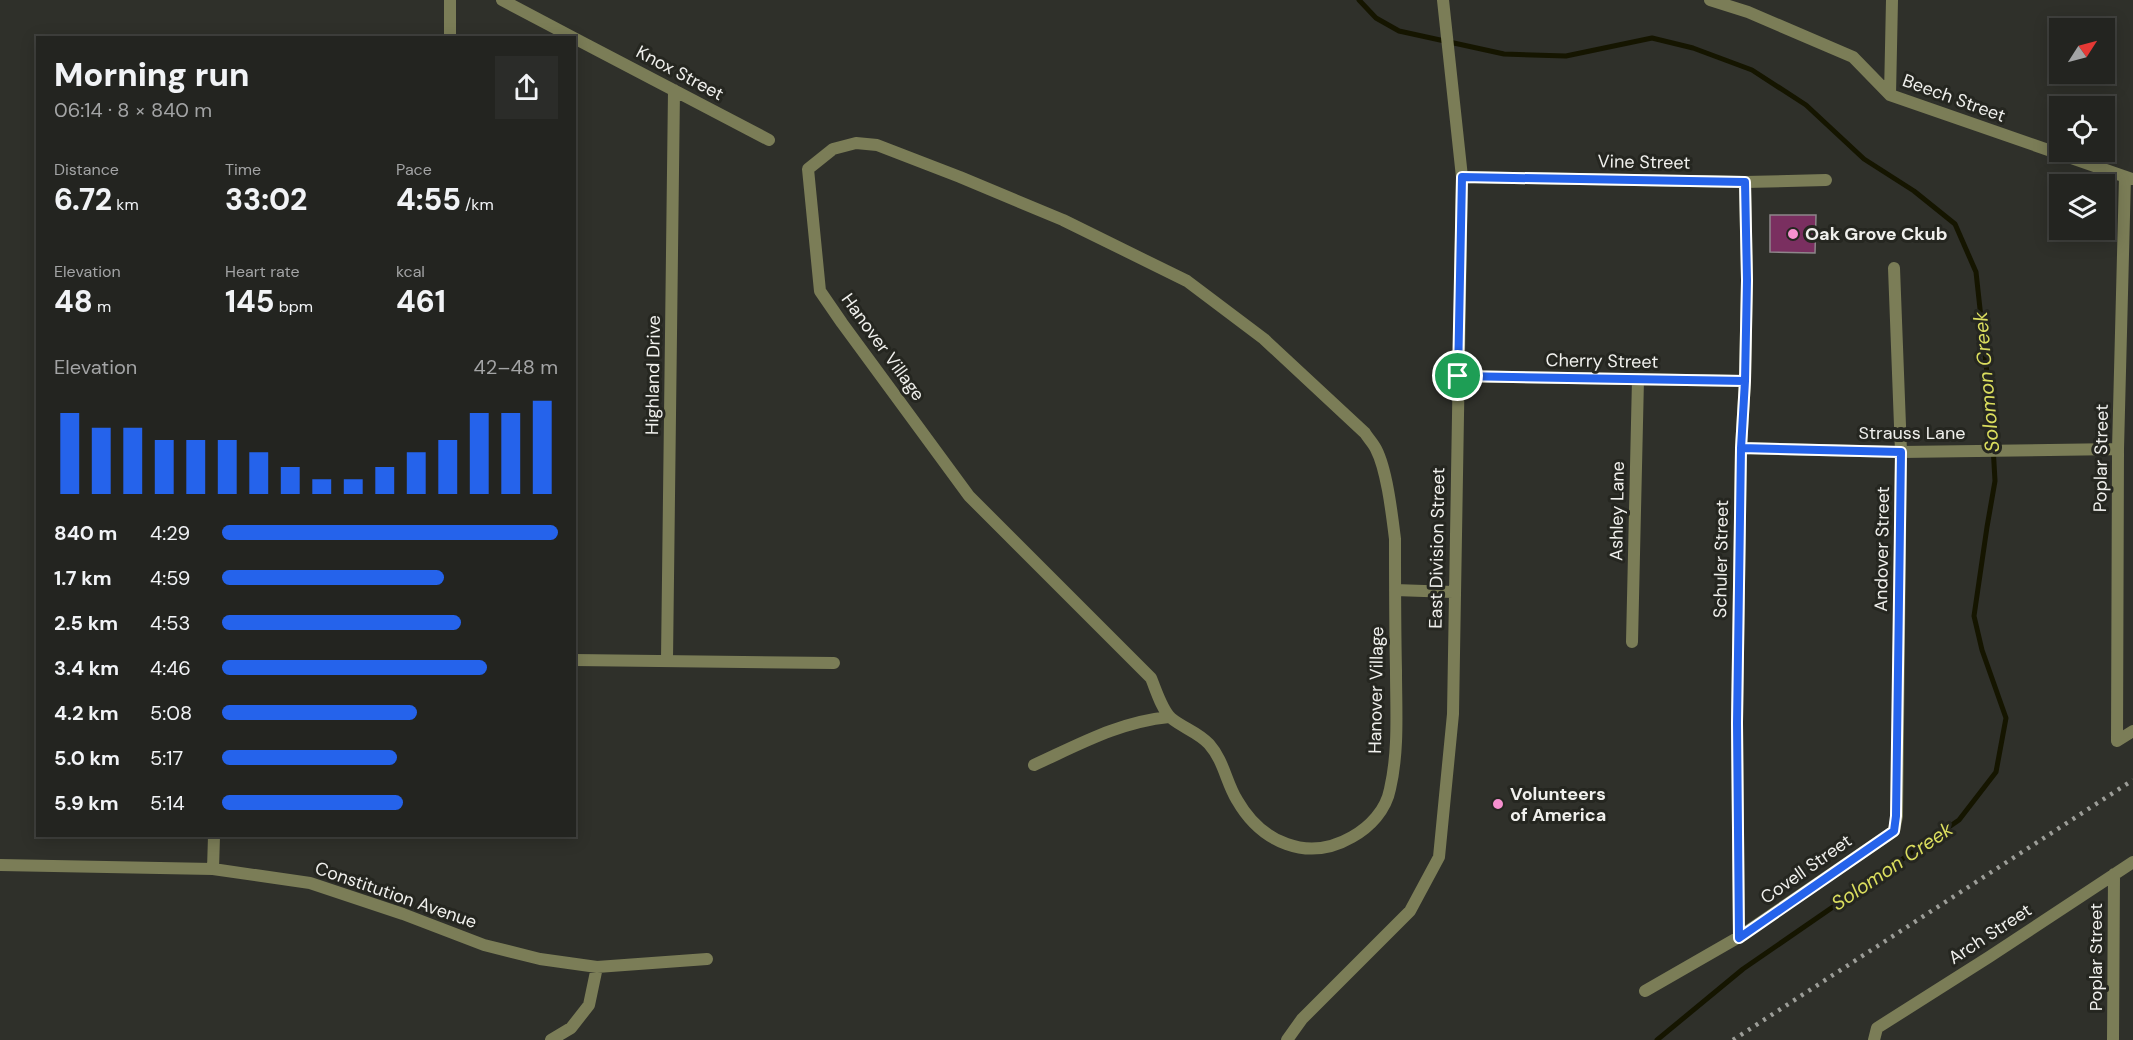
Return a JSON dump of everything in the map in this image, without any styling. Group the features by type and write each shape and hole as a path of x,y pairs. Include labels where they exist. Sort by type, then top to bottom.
{"street":[{"path":"450,0 450,36"},
{"name":"Knox Street","path":"502,0 570,36"},
{"name":"Beech Street","path":"1710,0 1748,12 1853,57 1890,95 2129,178"},
{"path":"1890,95 1892,0"},
{"name":"East Division Street","path":"1287,1040 1302,1019 1410,911 1439,857 1453,714 1453,592 1462,177 1444,4"},
{"name":"Knox Street","path":"576,39 769,140"},
{"name":"Highland Drive","path":"667,660 674,90"},
{"name":"Hanover Village","path":"856,143 878,145 1063,220 1187,281 1264,339 1365,433 1377,449 1392,511 1395,539 1397,736 1390,790 1380,812 1362,832 1341,844 1319,848 1292,847 1271,839 1250,820 1236,800 1221,761 1208,743 1169,717 1151,678 969,496 820,291 808,169 833,148 856,143"},
{"name":"Vine Street","path":"1462,177 1745,182 1826,180"},
{"name":"Poplar Street","path":"2129,178 2118,449 2117,741 2133,731"},
{"name":"Schuler Street","path":"1739,938 1737,723 1741,448 1747,280 1745,182"},
{"name":"Andover Street","path":"1894,268 1901,452 1894,831"},
{"name":"Cherry Street","path":"1458,376 1745,381"},
{"name":"Ashley Lane","path":"1632,642 1638,379"},
{"name":"Strauss Lane","path":"1741,448 1901,452 2118,449"},
{"path":"1395,590 1453,592"},
{"path":"576,660 834,663"},
{"path":"1034,765 1120,726 1143,719 1169,717"},
{"name":"Covell Street","path":"1645,991 1739,938 1894,831"},
{"path":"213,869 214,837"},
{"name":"Arch Street","path":"1874,1040 1877,1028 2133,862"},
{"name":"Constitution Avenue","path":"0,865 213,869 310,883 403,914 484,945 540,958 597,967 707,959"},
{"name":"Poplar Street","path":"2113,1040 2114,874"},
{"path":"551,1040 571,1028 589,1005 597,967"}],"building":[{"name":"Oak Grove Ckub","path":"1770,215 1816,215 1815,253 1770,252"}],"waterway":[{"name":"Solomon Creek","path":"1359,0 1376,18 1399,31 1504,54 1566,56 1652,38 1693,48 1752,70 1806,105 1864,159 1914,191 1955,224 1976,272 1991,410 1995,481 1974,616 1982,650 2006,718 1996,772 1959,820 1743,969 1657,1040"}],"railway":[{"path":"1733,1040 2133,780"}],"place":[{"name":"Oak Grove Ckub","path":"1793,234"},
{"name":"Volunteers of America","path":"1498,804"}],"route":[{"path":"1458,376 1462,177 1745,182 1747,280 1745,381 1741,448 1737,723 1739,938 1894,831 1901,452 1741,448 1745,381 1458,376"}]}
